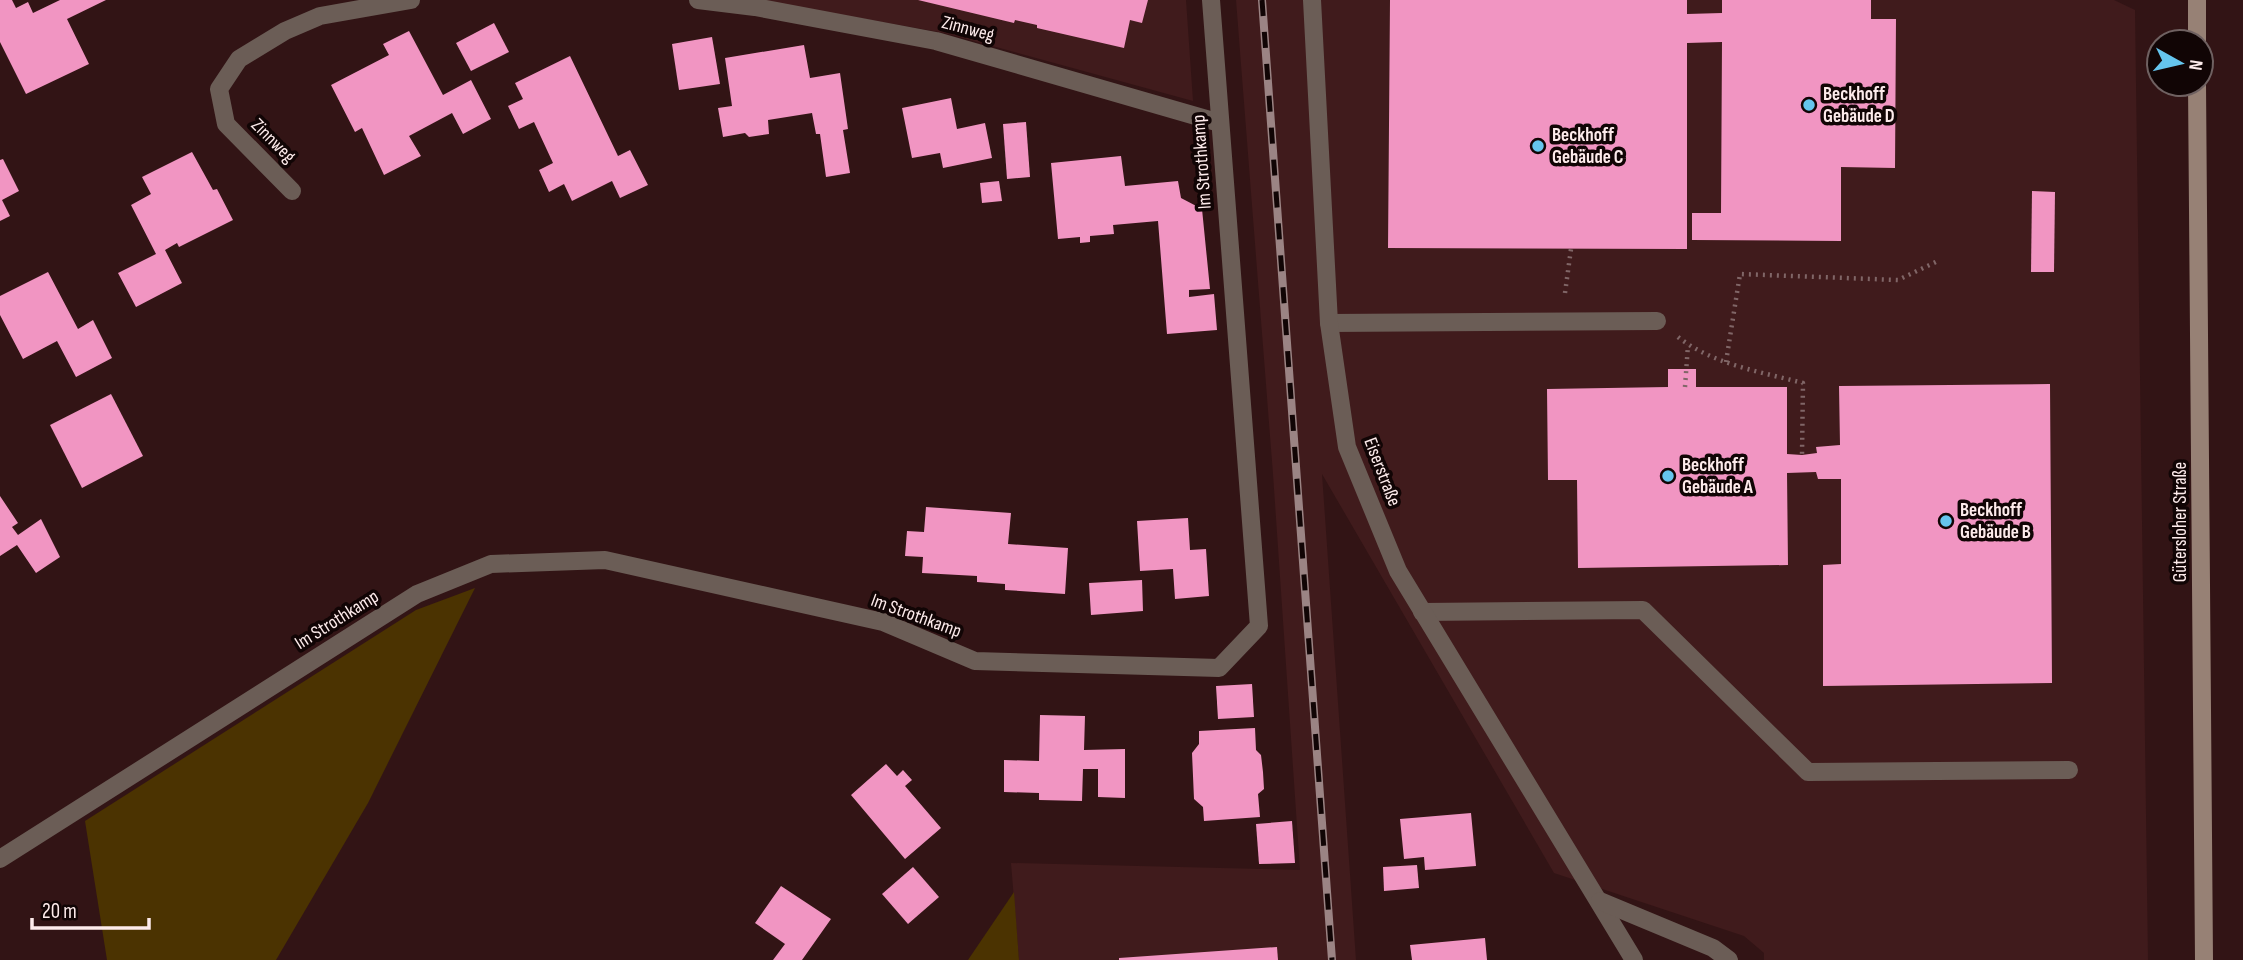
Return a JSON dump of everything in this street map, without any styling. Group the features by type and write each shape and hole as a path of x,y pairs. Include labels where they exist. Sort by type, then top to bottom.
{"main road":[{"path":"2197,0 2197,28"},
{"name":"Gütersloher Straße","path":"2197,98 2204,960"}],"street":[{"name":"Zinnweg","path":"292,191 226,124 219,89 239,59 285,31 320,16 411,0"},
{"name":"Zinnweg","path":"698,0 755,7 936,41 1220,123"},
{"name":"Im Strothkamp","path":"0,859 417,594 491,564 605,561 883,622 975,661 1219,668 1259,626 1211,0"},
{"name":"Eiserstraße","path":"1312,0 1329,323 1347,447 1398,571 1634,960"},
{"path":"1329,323 1657,321"},
{"path":"1422,612 1643,610 1808,772 2069,770"},
{"path":"1600,901 1713,948 1729,960"}],"path":[{"path":"1560,321 1571,249"},
{"path":"1726,362 1740,274 1898,280 1940,260"},
{"path":"1657,321 1688,345 1726,362 1802,383 1802,455"},
{"path":"1685,387 1688,345"}],"shaded area":[{"path":"756,0 1186,0 1193,101 945,33"},
{"path":"1236,0 2114,0 2135,10 2148,960 1764,960 1764,953 1744,936 1554,873 1322,474 1356,960 1019,960 1011,863 1300,870 1273,474"},
{"path":"475,588 368,803 276,960 107,960 85,821 416,610"},
{"path":"1014,892 1019,960 968,960"}],"building":[{"path":"0,0 12,0 16,8 28,2 33,13 60,0 106,0 67,19 89,64 26,94 0,42"},
{"path":"918,0 1148,0 1142,23 1130,20 1124,48 1037,28 1037,25 1015,20 1014,23"},
{"name":"Beckhoff Gebäude C","path":"1390,0 1687,0 1687,14 1722,13 1722,0 1871,0 1871,19 1896,19 1895,168 1841,167 1841,241 1692,240 1692,213 1721,213 1722,42 1687,43 1687,249 1388,248"},
{"path":"494,23 509,52 471,71 456,43"},
{"path":"409,31 443,95 471,80 491,119 463,134 452,113 409,136 421,156 384,175 362,128 355,132 331,85 389,55 383,44"},
{"path":"712,37 720,84 679,90 672,44"},
{"path":"804,45 810,78 840,73 848,129 843,130 850,173 826,177 820,134 816,134 812,113 768,120 769,134 749,137 745,133 723,137 718,108 732,106 725,58"},
{"path":"570,56 618,156 630,150 648,185 620,198 612,181 572,201 564,184 549,192 539,170 553,163 534,122 519,129 508,106 523,99 515,83"},
{"path":"951,98 957,129 985,123 992,158 943,168 940,153 912,158 902,108"},
{"path":"1026,122 1030,177 1007,179 1003,124"},
{"path":"192,152 213,190 217,189 233,220 179,247 177,243 165,250 182,283 136,307 118,273 156,254 131,205 151,194 142,177"},
{"path":"1121,156 1125,186 1178,181 1181,198 1202,209 1210,289 1189,290 1189,297 1214,294 1217,330 1167,334 1158,221 1113,225 1114,234 1090,236 1090,242 1080,243 1080,237 1058,239 1051,163"},
{"path":"3,159 19,191 2,200 10,216 0,221 0,160"},
{"path":"999,181 1002,201 982,203 980,183"},
{"path":"2032,191 2055,192 2054,272 2031,272"},
{"path":"48,272 78,329 93,320 112,358 76,377 57,341 23,359 0,315 0,296"},
{"name":"Beckhoff Gebäude B","path":"1668,369 1696,369 1696,387 1787,387 1787,454 1802,455 1817,453 1816,447 1840,445 1839,386 2050,384 2052,683 1823,686 1823,565 1841,564 1841,479 1818,479 1816,472 1787,473 1788,565 1578,568 1577,480 1548,480 1547,389 1668,387"},
{"path":"111,394 143,456 82,488 50,425"},
{"path":"0,496 18,523 12,527 18,535 41,519 60,557 36,573 17,545 0,556"},
{"path":"926,507 1011,513 1008,544 1068,548 1065,594 1005,590 1005,584 977,582 977,576 922,573 923,557 905,556 907,531 924,532"},
{"path":"1188,518 1190,550 1206,549 1209,596 1175,599 1173,569 1140,571 1137,521"},
{"path":"1142,580 1143,611 1091,615 1089,583"},
{"path":"1252,684 1254,717 1218,719 1216,686"},
{"path":"1040,715 1085,716 1084,750 1125,749 1125,798 1098,797 1098,769 1083,769 1082,801 1039,800 1039,793 1004,792 1004,760 1039,761"},
{"path":"1255,728 1256,750 1261,755 1264,789 1258,794 1260,817 1204,821 1203,807 1194,799 1192,753 1199,744 1199,731"},
{"path":"886,764 897,776 903,770 912,780 905,786 941,828 905,859 851,795"},
{"path":"1471,813 1476,866 1425,870 1424,857 1404,859 1400,819"},
{"path":"1292,821 1295,863 1259,864 1256,824"},
{"path":"1417,865 1419,888 1384,891 1383,867"},
{"path":"913,867 939,897 908,924 882,894"},
{"path":"781,886 831,919 802,960 773,960 785,944 755,923"},
{"path":"1485,938 1487,960 1412,960 1410,945"},
{"path":"1277,947 1278,960 1119,960 1119,958"}],"railway":[{"path":"1262,0 1332,960"}],"place":[{"name":"Beckhoff Gebäude D","path":"1809,105"},
{"name":"Beckhoff Gebäude C","path":"1538,146"},
{"name":"Beckhoff Gebäude A","path":"1668,476"},
{"name":"Beckhoff Gebäude B","path":"1946,521"}]}
